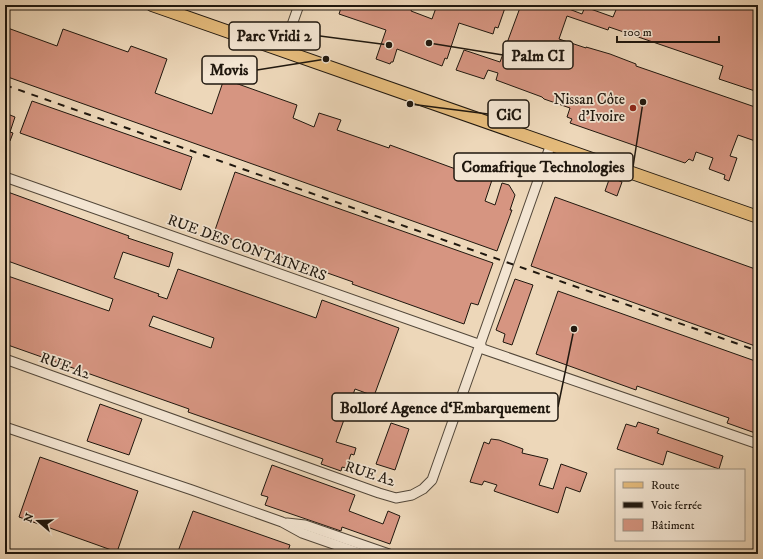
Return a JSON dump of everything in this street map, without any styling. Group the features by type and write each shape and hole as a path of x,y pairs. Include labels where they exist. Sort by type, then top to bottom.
{"main road":[{"path":"152,5 758,217"}],"street":[{"path":"283,50 299,5"},
{"name":"RUE A2","path":"5,359 379,493 396,498 412,495 423,490 432,480 551,144"},
{"name":"RUE DES CONTAINERS","path":"5,177 480,347 758,444"},
{"path":"5,427 282,522 302,533 362,554"},
{"path":"282,522 305,525 389,554"}],"building":[{"path":"342,5 413,5 411,11 432,19 437,5 506,5 498,28 495,27 493,34 459,23 447,59 445,58 442,66 397,49 393,62 390,64 376,59 386,30 339,14"},
{"path":"521,5 571,5 569,9 582,14 585,7 613,17 618,5 758,5 758,92 719,79 723,66 609,27 608,30 567,16 559,39 610,54 636,64 636,66 758,108 758,142 738,135 730,156 737,158 729,181 724,179 725,175 709,169 713,158 696,152 693,161 689,159 685,163 570,123 572,119 567,117 570,108 496,80 498,73 488,70 484,79 456,70 464,50 500,62"},
{"path":"5,27 57,46 63,29 128,52 131,46 167,59 155,93 212,114 224,79 297,105 293,118 314,127 319,113 341,120 337,130 389,148 390,145 472,175 473,173 492,180 485,201 495,205 502,183 509,185 515,195 510,210 512,210 497,251 5,76"},
{"path":"32,101 192,157 181,190 20,133"},
{"path":"5,113 15,117 10,132 13,133 10,141 7,140 6,144"},
{"path":"235,172 493,263 478,305 471,303 464,324 352,284 353,282 214,233"},
{"path":"610,177 622,182 617,196 605,191"},
{"path":"5,191 129,236 128,238 173,253 169,267 123,252 114,278 159,294 158,296 167,299 178,269 316,318 322,300 399,328 374,396 355,389 336,442 356,448 354,455 351,454 346,468 342,467 341,471 321,464 323,459 188,412 189,409 5,344 5,275 109,311 113,299 5,260","holes":["153,316 214,338 211,348 149,326"]},
{"path":"555,197 758,270 758,347 531,266"},
{"path":"515,279 533,285 512,345 503,342 505,334 496,330"},
{"path":"558,291 758,362 758,434 727,423 729,418 637,386 636,390 536,354"},
{"path":"100,404 142,419 129,455 87,441"},
{"path":"638,422 659,429 657,433 723,456 719,469 667,451 663,465 617,449 626,424 636,427"},
{"path":"391,423 409,429 395,470 376,464"},
{"path":"491,439 499,440 523,449 522,453 548,459 539,485 553,489 561,464 587,473 580,492 566,487 558,513 494,491 497,485 484,481 482,485 470,482 484,442 489,444"},
{"path":"40,457 138,491 117,552 19,517"},
{"path":"272,465 355,495 349,511 383,524 388,511 400,516 390,544 342,527 341,531 265,505 268,497 261,495"},
{"path":"193,511 290,545 287,554 177,554"}],"railway":[{"path":"5,85 758,351"}],"place":[{"name":"Palm CI","path":"429,43"},
{"name":"Parc Vridi 2","path":"389,45"},
{"name":"Movis","path":"326,59"},
{"name":"Comafrique Technologies","path":"643,102"},
{"name":"CiC","path":"410,104"},
{"name":"Nissan Côte d'Ivoire","path":"633,108"},
{"name":"Bolloré Agence d‘Embarquement","path":"574,329"}]}
